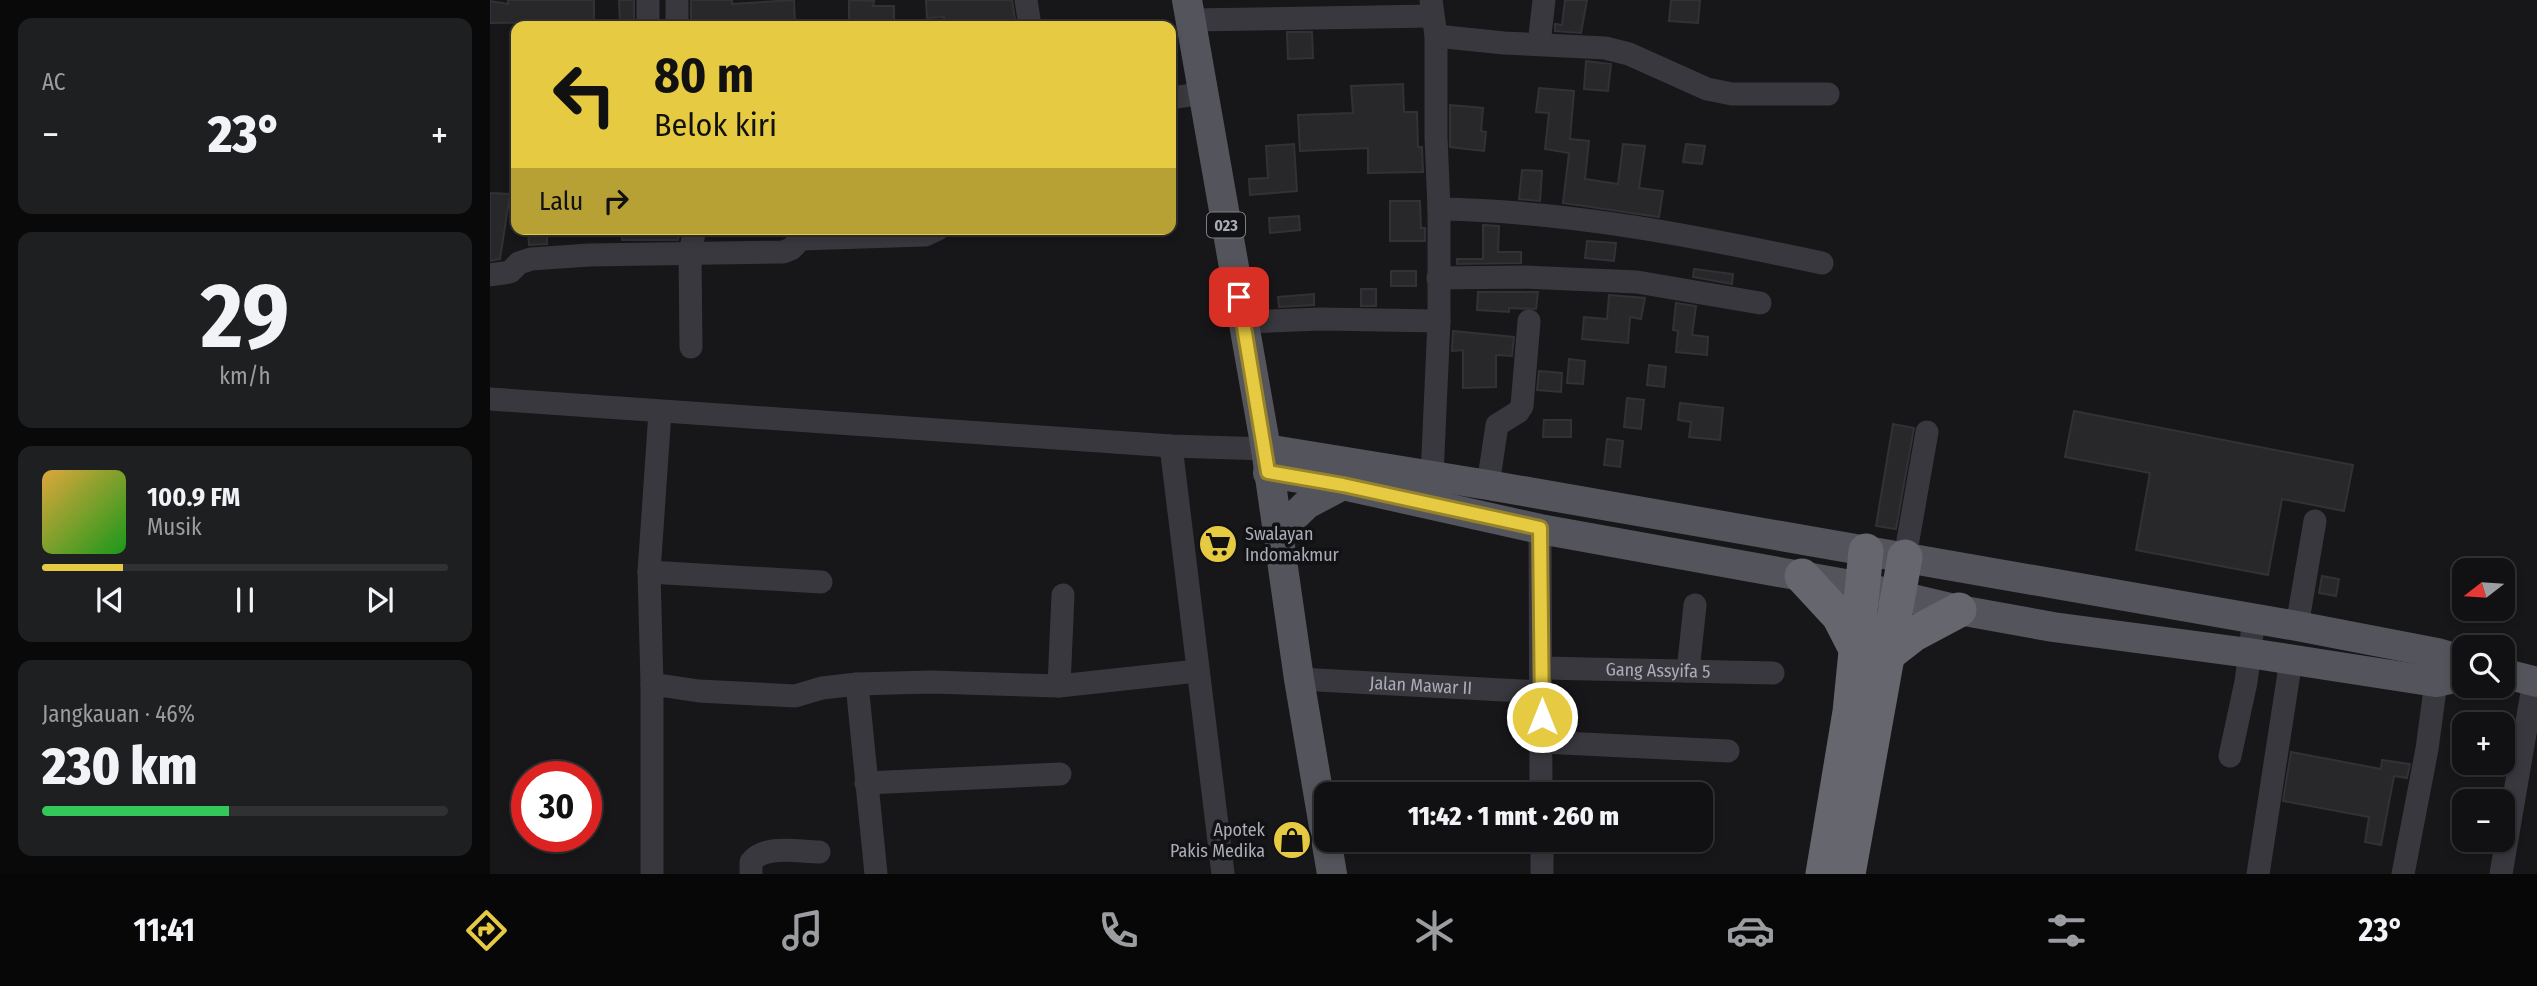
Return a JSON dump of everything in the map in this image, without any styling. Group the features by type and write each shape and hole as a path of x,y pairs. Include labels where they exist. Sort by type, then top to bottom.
{"highway":[{"path":"1848,874 1872,653 1861,587 1866,551"},
{"path":"1823,874 1850,712 1872,653 1898,596 1905,557"},
{"path":"1802,576 1872,653"},
{"path":"1872,653 1959,610"}],"main road":[{"name":"023","path":"1188,10 1267,461 1299,679 1318,782"},
{"path":"1267,461 1432,476 1488,485 2254,618 2452,658"},
{"path":"1267,461 1343,485 1540,528 1861,587 1959,610 2053,627 2450,679"},
{"path":"1277,533 1307,504 1343,485"},
{"path":"2515,676 2535,681"},
{"name":"023","path":"1329,852 1332,874"}],"street":[{"path":"648,0 648,21"},
{"path":"677,0 677,21"},
{"path":"1539,44 1544,0"},
{"path":"1188,10 1433,17 1504,43 1605,48 1629,54 1707,89 1732,94 1828,94"},
{"path":"1432,476 1439,321 1439,209 1433,17"},
{"path":"1176,97 1204,93"},
{"path":"1439,209 1496,210 1567,216 1684,234 1822,263"},
{"path":"691,347 690,253 694,235"},
{"path":"490,275 510,272 519,263 531,260 783,251 791,249 800,235"},
{"path":"1438,278 1523,277 1637,282 1760,303"},
{"path":"1243,322 1321,319 1439,321"},
{"path":"1488,485 1497,425 1518,412 1522,405 1529,321"},
{"path":"490,399 1171,446 1267,461"},
{"path":"652,874 649,572 660,412"},
{"path":"1905,557 1927,432"},
{"path":"1171,446 1223,874"},
{"path":"2297,626 2315,521"},
{"path":"1540,528 1541,782"},
{"path":"649,572 821,582"},
{"path":"1059,685 1063,595"},
{"path":"1688,671 1695,605"},
{"path":"2230,756 2246,682 2254,618"},
{"path":"2258,874 2291,660"},
{"name":"Gang Assyifa 5","path":"1542,668 1773,673"},
{"path":"652,684 699,691 795,696 822,688 858,684 931,682 1059,685 1197,671"},
{"name":"Jalan Mawar II","path":"1299,679 1542,692"},
{"path":"2403,874 2427,749 2450,679"},
{"path":"2501,874 2535,681"},
{"path":"858,684 876,874"},
{"path":"1542,742 1728,751"},
{"path":"866,783 1060,774"},
{"path":"751,874 751,862 759,854 819,852"},
{"path":"1542,852 1542,874"}],"building":[{"path":"508,0 594,0 594,21 490,23 490,1 508,4"},
{"path":"619,0 634,0 634,21 620,21"},
{"path":"691,0 732,0 732,4 794,0 795,21 691,21"},
{"path":"849,0 874,1 873,6 894,6 894,21 849,21"},
{"path":"926,0 1012,0 1015,21 944,21 944,17 927,18"},
{"path":"1565,0 1587,0 1581,33 1555,31 1555,24 1562,25"},
{"path":"1671,0 1700,0 1698,23 1669,21"},
{"path":"1287,32 1312,32 1313,58 1288,59"},
{"path":"1586,61 1611,64 1608,91 1584,89"},
{"path":"1403,84 1404,112 1417,112 1418,147 1422,147 1423,172 1368,173 1368,148 1300,151 1298,115 1353,113 1351,86"},
{"path":"1539,88 1574,91 1570,139 1589,141 1585,179 1618,184 1623,144 1645,146 1639,188 1663,191 1659,217 1563,203 1569,153 1545,149 1549,113 1536,112"},
{"path":"1450,105 1483,108 1481,131 1486,132 1484,151 1450,147"},
{"path":"1294,144 1297,191 1250,195 1249,179 1268,178 1266,146"},
{"path":"1686,144 1705,146 1702,164 1683,162"},
{"path":"1522,170 1542,171 1540,201 1519,199"},
{"path":"490,193 510,194 500,259 490,261"},
{"path":"1390,201 1420,201 1421,228 1425,228 1425,241 1390,241"},
{"path":"1299,216 1300,230 1270,233 1269,218"},
{"path":"1483,225 1499,226 1498,252 1521,252 1521,263 1457,264 1457,259 1483,259"},
{"path":"528,235 547,235 547,244 529,245"},
{"path":"622,235 679,235 678,240 622,240"},
{"path":"1587,241 1616,243 1614,261 1585,258"},
{"path":"1694,269 1733,274 1732,284 1693,277"},
{"path":"1391,271 1416,271 1416,286 1391,286"},
{"path":"1361,289 1376,289 1376,306 1361,306"},
{"path":"1478,292 1538,292 1536,309 1509,308 1509,312 1477,310"},
{"path":"1314,294 1314,305 1279,307 1278,297"},
{"path":"1609,295 1645,298 1641,319 1630,317 1628,343 1582,339 1584,317 1607,319"},
{"path":"1676,303 1696,306 1692,335 1708,337 1707,355 1676,352 1678,331 1673,330"},
{"path":"1453,331 1514,337 1512,356 1496,355 1496,387 1463,388 1463,350 1452,351"},
{"path":"1569,359 1585,361 1583,384 1567,383"},
{"path":"1649,365 1666,367 1664,387 1647,385"},
{"path":"1539,371 1562,373 1561,392 1537,390"},
{"path":"1627,398 1644,400 1641,429 1624,427"},
{"path":"1680,403 1723,408 1720,440 1689,437 1691,422 1678,420"},
{"path":"2074,411 2353,465 2344,511 2282,499 2268,575 2136,550 2150,473 2065,457"},
{"path":"1544,420 1571,420 1571,437 1543,437"},
{"path":"1893,424 1914,428 1896,529 1876,526"},
{"path":"1607,439 1623,441 1620,467 1604,465"},
{"path":"2322,576 2339,579 2336,596 2319,593"},
{"path":"2291,752 2381,769 2382,760 2410,764 2407,778 2394,776 2381,845 2365,842 2369,817 2283,801"}],"place":[{"name":"Swalayan Indomakmur","path":"1218,544"},
{"name":"Apotek Pakis Medika","path":"1292,840"}],"route":[{"path":"1239,297 1268,472 1343,485 1540,528 1542,717"}]}
